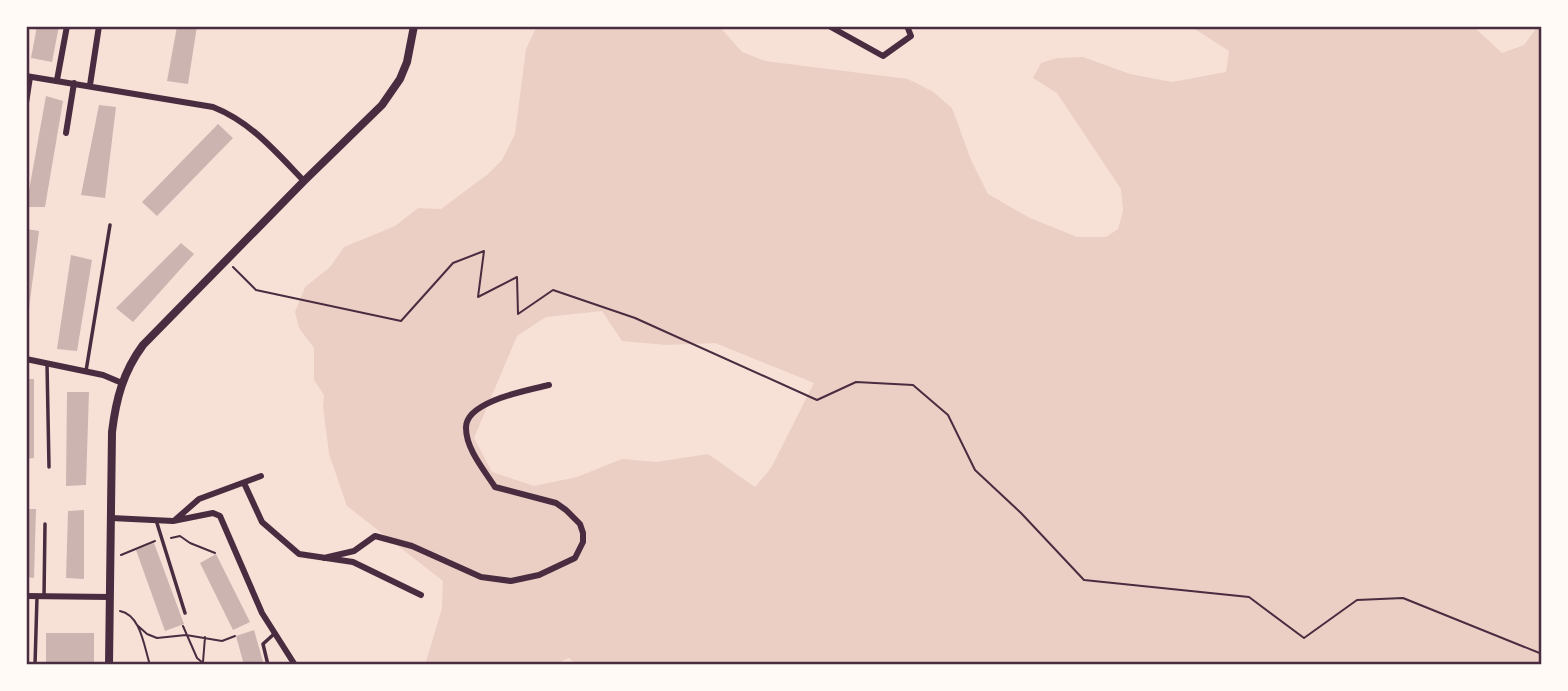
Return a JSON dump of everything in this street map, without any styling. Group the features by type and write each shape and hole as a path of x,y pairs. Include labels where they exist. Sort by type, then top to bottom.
{"street":[{"path":"57,80 67,26"},
{"path":"90,85 99,26"},
{"path":"109,665 112,432 116,401 129,367 144,345 382,105 393,91 407,62 414,26"},
{"path":"829,26 883,55 911,36 907,26"},
{"path":"26,103 28,76 196,103 229,113 253,130 304,181"},
{"path":"66,133 74,83"},
{"path":"26,359 103,375 122,383"},
{"path":"324,558 354,551 375,536 412,546 481,576 511,581 540,575 575,558 583,542 580,524 556,503 495,487 471,448 466,427 468,417 485,403 549,384"},
{"path":"173,521 199,499 261,476"},
{"path":"244,483 266,528 299,554 353,562 421,595"},
{"path":"111,518 173,521 213,513 220,516 262,613 295,665"},
{"path":"26,596 110,597"}],"lane":[{"path":"86,371 110,225"},
{"path":"47,362 49,467"},
{"path":"156,520 185,613"},
{"path":"35,665 45,524"},
{"path":"268,665 263,644 276,633"}],"path":[{"path":"228,261 256,290 401,321 453,263 484,251 478,297 517,277 518,314 553,290 635,318 817,400 856,382 913,385 948,415 975,470 1021,513 1084,580 1249,597 1304,638 1357,600 1403,598 1542,654"},
{"path":"110,610 126,612 147,634 158,638 186,635 222,641 235,636"},
{"path":"137,625 150,665"},
{"path":"183,626 197,658 203,663 205,637"}],"shaded area":[{"path":"552,26 719,26 742,52 765,61 908,79 932,91 952,108 971,160 988,194 1030,218 1077,237 1106,237 1118,229 1123,211 1121,189 1057,93 1033,78 1041,63 1057,58 1083,57 1130,74 1172,82 1226,72 1229,51 1190,26 1473,26 1502,53 1524,45 1538,26 1542,26 1542,665 576,665 569,658 554,665 425,665 442,608 443,581 347,506 329,454 324,395 314,380 314,348 299,328 295,312 305,287 330,267 344,247 395,226 418,208 441,209 488,174 502,160 515,134 526,49 535,30","holes":["602,311 622,341 666,345 715,343 814,383 771,468 755,487 708,454 656,462 622,459 577,477 534,486 492,472 474,438 517,336 546,317"]}],"building":[{"path":"37,26 59,26 52,62 31,58"},
{"path":"177,26 197,26 188,84 167,81"},
{"path":"46,96 63,101 45,207 26,207"},
{"path":"99,105 116,107 105,198 81,195"},
{"path":"218,124 233,138 157,216 142,202"},
{"path":"26,229 39,231 28,316 26,316"},
{"path":"181,243 194,254 133,322 116,308"},
{"path":"71,255 92,260 77,351 57,349"},
{"path":"26,379 34,379 34,458 26,459"},
{"path":"67,392 89,392 86,485 66,486"},
{"path":"26,509 36,509 34,578 26,577"},
{"path":"84,510 84,579 66,578 68,511"},
{"path":"154,543 184,624 165,631 136,550"},
{"path":"216,554 250,622 233,630 200,563"},
{"path":"254,630 264,665 244,665 236,636"},
{"path":"46,633 94,633 94,665 46,665"}]}
